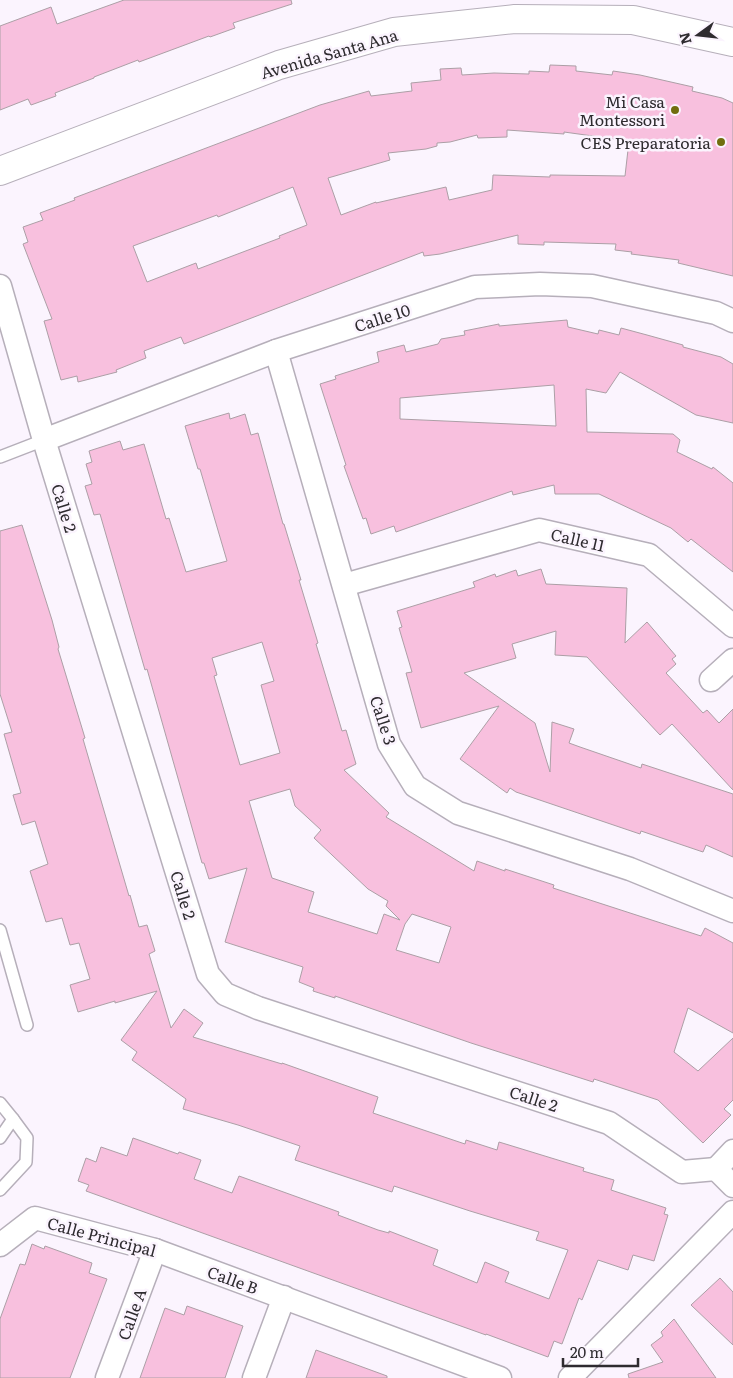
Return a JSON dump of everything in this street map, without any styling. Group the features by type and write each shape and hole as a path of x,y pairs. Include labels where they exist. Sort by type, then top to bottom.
{"street":[{"name":"Avenida Santa Ana","path":"0,171 279,65 394,32 515,19 633,20 733,42"},
{"name":"Calle 10","path":"44,440 276,350 474,287 540,284 592,286 716,312 733,321"},
{"name":"Calle 2","path":"0,286 44,440 208,974 225,994 258,1008 609,1123 682,1172 716,1169"},
{"name":"Calle 3","path":"276,350 390,744 415,786 458,813 630,869 733,911"},
{"name":"Calle 11","path":"344,585 539,530 650,556 733,626"},
{"path":"711,680 733,660"},
{"path":"733,1151 716,1169 733,1186"},
{"path":"570,1378 733,1212"},
{"name":"Calle Principal","path":"0,1245 35,1218 155,1250 182,1260"},
{"name":"Calle A","path":"107,1378 155,1250"},
{"name":"Calle B","path":"182,1260 500,1378"},
{"path":"254,1378 284,1297"}],"lane":[{"path":"0,458 44,440"},
{"path":"0,930 4,962 27,1025"},
{"path":"0,1103 27,1138 26,1162 0,1190"},
{"path":"0,1138 13,1119"}],"building":[{"path":"124,0 291,0 292,4 233,23 235,28 139,62 138,60 94,77 55,93 56,96 31,105 28,99 0,110 0,26 51,7 57,24"},
{"path":"550,65 576,66 576,71 612,75 613,71 640,75 693,87 692,91 722,98 733,103 733,276 678,263 679,260 615,250 616,244 544,242 544,245 518,244 518,235 440,254 424,256 423,252 184,344 181,337 144,351 146,358 116,370 117,372 78,382 77,376 61,380 44,321 52,319 23,244 28,242 23,227 43,220 40,213 75,200 74,198 320,105 369,91 371,96 412,91 411,83 441,80 440,69 461,68 462,75 494,73 529,74 529,71 549,72","holes":["507,130 564,134 564,132 629,141 625,176 550,175 550,177 493,175 492,190 449,200 446,187 376,202 341,215 328,178 390,160 388,153 426,149 437,146 437,143 450,142 477,135 478,138 507,137","293,187 307,225 279,236 280,238 198,269 196,263 147,282 133,246 217,215 218,217"]},
{"path":"567,320 568,327 598,334 599,330 619,335 621,328 721,357 733,364 733,423 696,415 620,372 606,393 586,389 587,432 673,434 680,440 677,452 712,469 713,467 733,483 733,572 691,539 688,542 671,528 599,494 555,494 554,485 513,495 512,491 396,532 394,526 371,534 366,518 363,519 344,466 346,465 320,384 336,379 335,376 379,362 377,352 404,345 406,352 438,344 441,339 465,335 464,331 499,324 499,326","holes":["554,385 556,426 400,419 400,398"]},
{"path":"229,413 230,419 245,414 251,435 258,433 283,524 301,580 299,580 318,643 316,644 342,731 346,730 356,764 344,770 389,813 386,817 474,871 477,861 554,885 553,888 701,936 705,928 733,943 733,1033 688,1008 674,1052 698,1071 733,1038 733,1100 724,1109 731,1115 703,1143 658,1100 594,1079 593,1082 471,1043 335,996 335,998 313,991 314,988 299,982 303,967 225,942 247,868 209,879 204,863 202,863 147,669 145,670 100,514 94,515 85,486 92,484 86,464 92,462 89,451 120,441 123,450 144,444 166,519 169,518 186,572 227,561 200,469 198,469 185,426","holes":["262,642 274,681 261,685 280,753 240,765 214,676 217,675 212,658","290,789 295,806 321,830 314,838 368,889 388,901 386,906 400,920 384,914 377,934 308,912 314,892 272,878 249,801","412,914 451,927 439,963 396,950 405,924"]},
{"path":"22,525 52,620 58,649 85,738 83,739 129,896 139,927 147,925 155,951 149,954 171,1028 184,1009 203,1023 193,1037 282,1063 378,1097 373,1113 465,1144 466,1140 497,1150 499,1142 584,1168 583,1171 614,1180 611,1190 666,1208 664,1214 668,1215 654,1261 633,1255 628,1270 598,1260 582,1300 579,1298 562,1344 554,1341 548,1357 86,1191 89,1185 78,1181 86,1158 96,1162 101,1147 127,1156 133,1138 201,1160 194,1179 232,1193 239,1176 339,1212 338,1215 378,1230 389,1233 389,1231 438,1250 433,1265 477,1283 485,1262 509,1272 505,1282 549,1299 568,1250 536,1240 539,1232 394,1186 392,1192 295,1160 300,1146 183,1109 186,1099 132,1060 137,1052 121,1040 157,991 78,1012 70,985 90,979 79,943 70,945 62,918 46,922 30,871 48,864 35,821 22,825 13,795 21,793 4,734 12,732 0,694 0,531"},
{"path":"541,569 546,584 627,588 625,643 647,622 676,656 672,659 676,664 666,673 703,713 707,710 719,723 733,709 733,790 672,724 660,735 587,657 555,655 556,631 512,644 516,658 464,673 535,723 550,772 552,722 574,729 569,743 641,768 642,764 733,794 733,857 706,845 703,852 641,831 640,834 516,792 510,788 507,793 460,759 499,706 421,728 406,673 412,672 399,628 402,627 397,611 475,587 473,582 495,574 496,577 516,570 518,576"},
{"path":"32,1244 44,1249 45,1246 92,1263 89,1273 107,1279 70,1378 0,1378 0,1319 20,1264 25,1265"},
{"path":"720,1278 733,1292 733,1345 691,1305"},
{"path":"187,1306 243,1326 225,1378 140,1378 165,1308 184,1315"},
{"path":"674,1319 716,1378 629,1378 628,1374 663,1362 651,1345 663,1336 661,1332"},
{"path":"316,1350 387,1376 387,1378 306,1378"}],"place":[{"name":"Mi Casa Montessori","path":"675,110"},
{"name":"CES Preparatoria","path":"721,142"}]}
